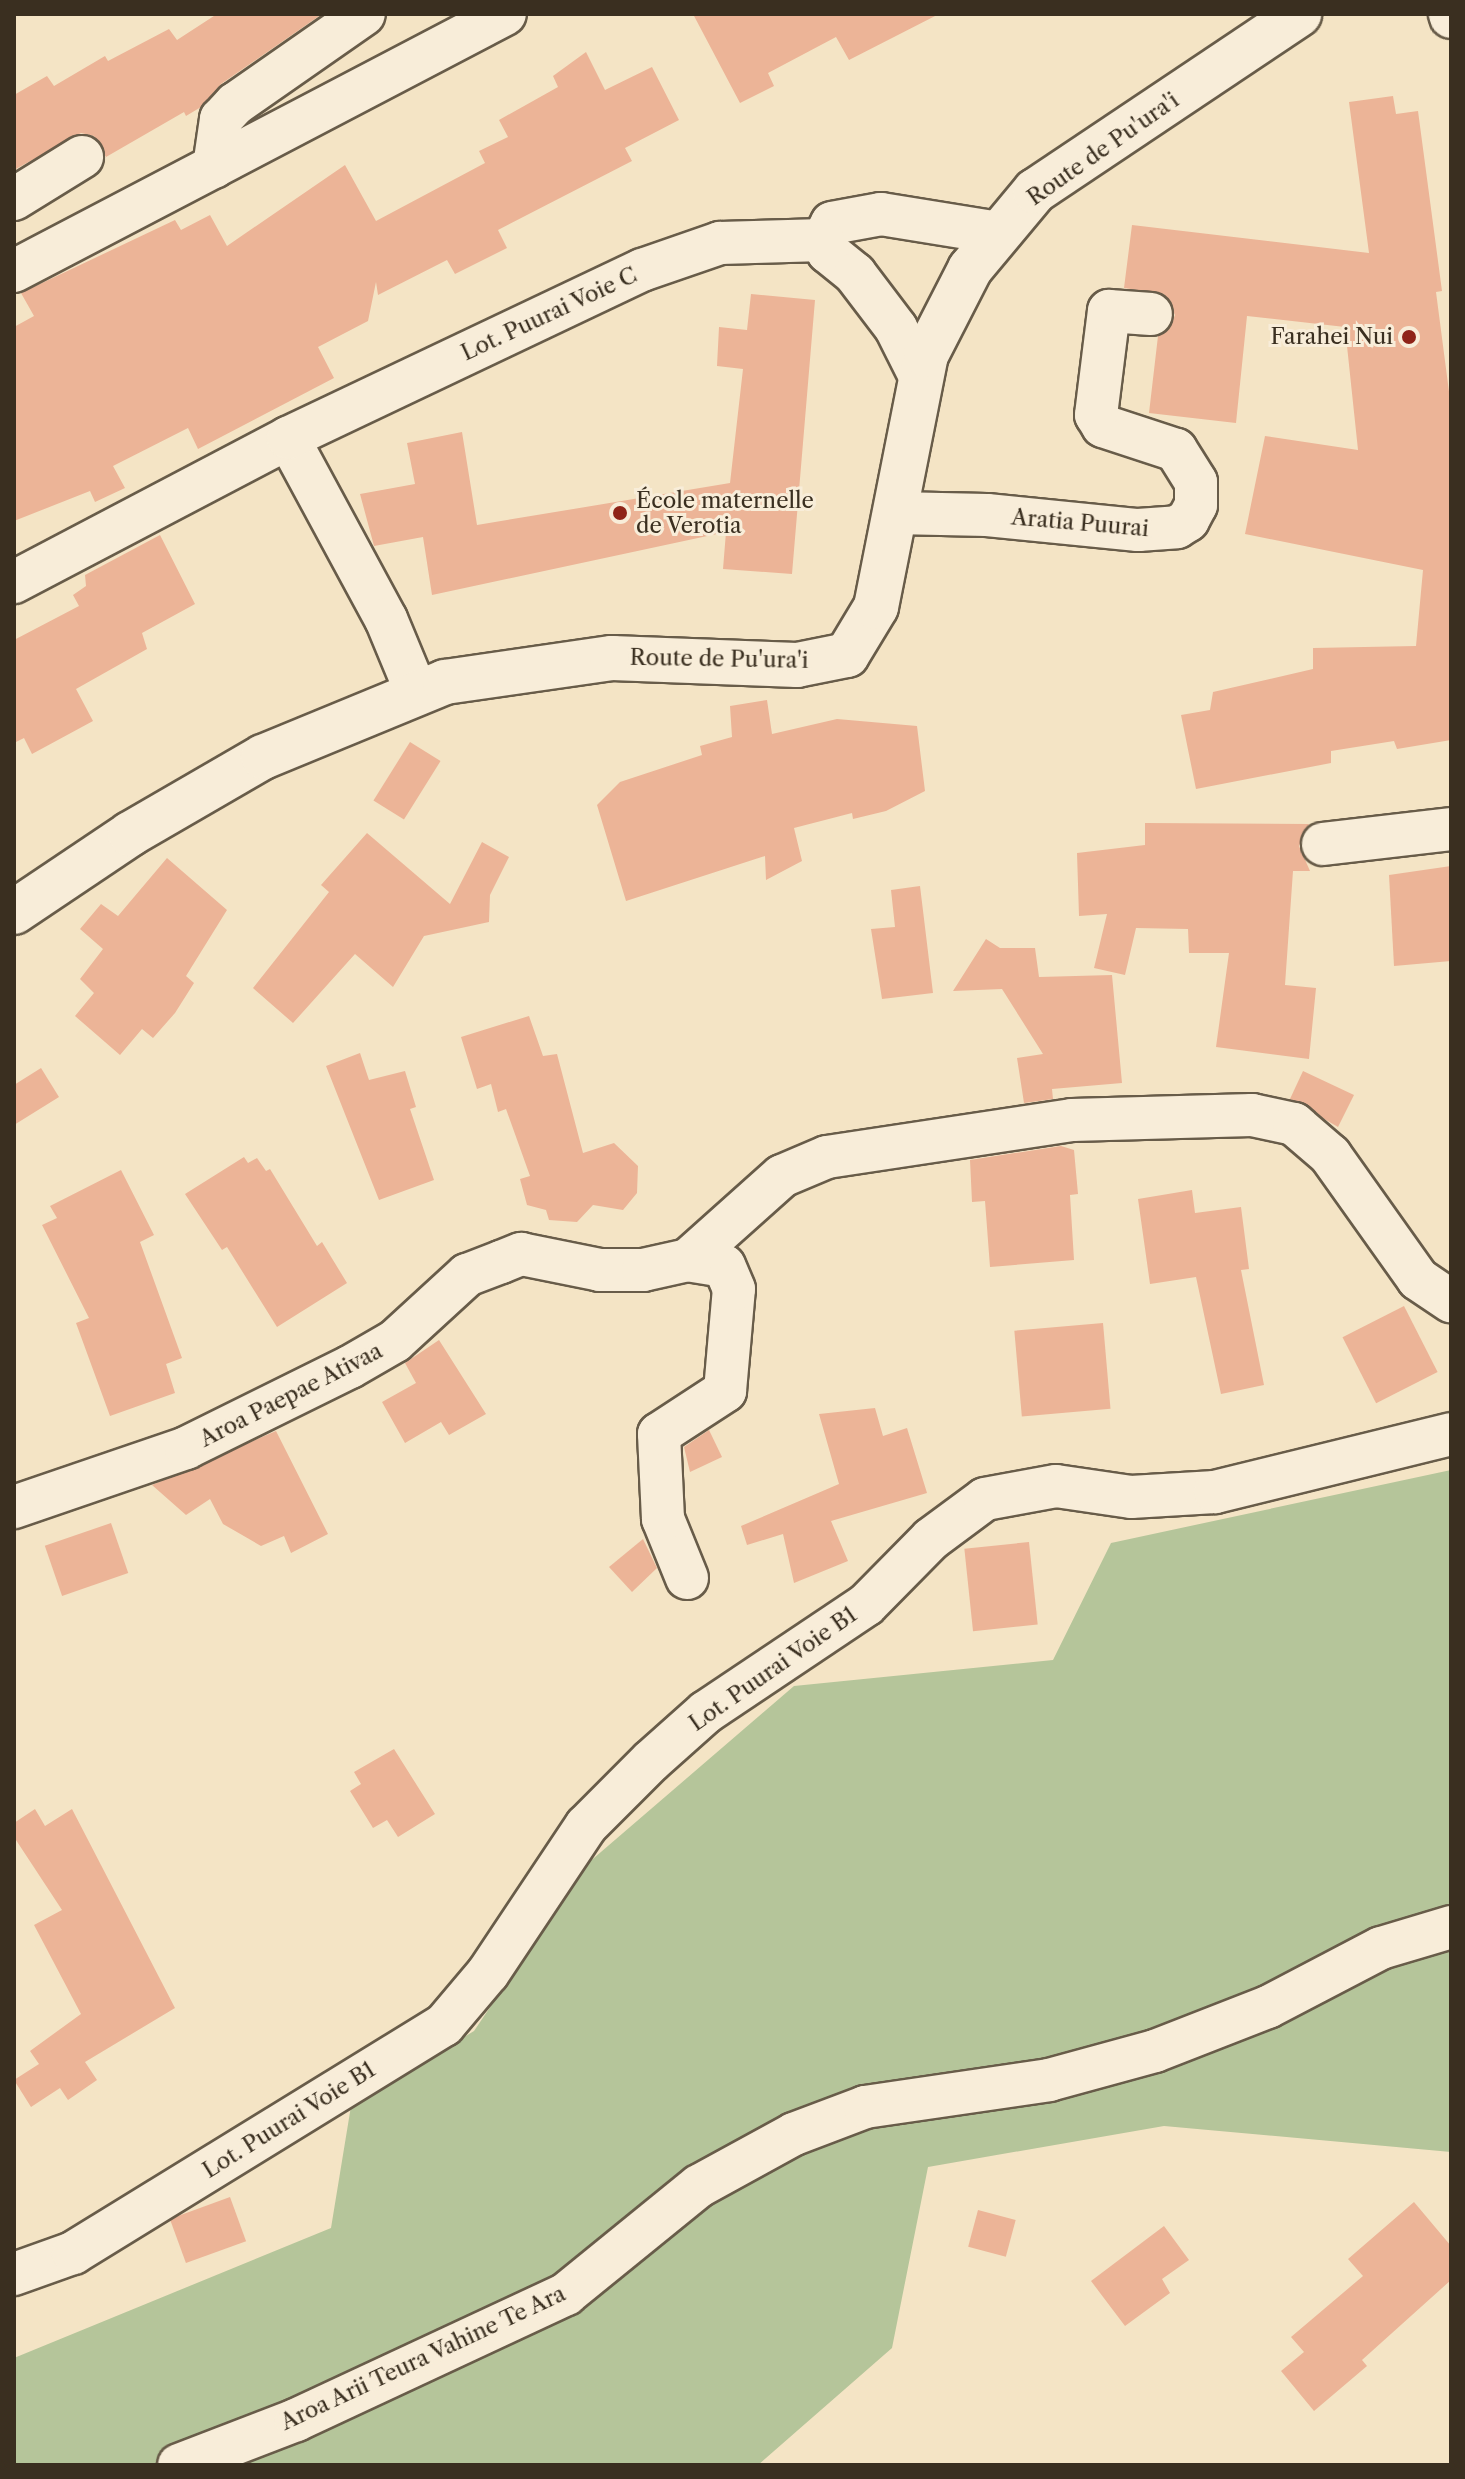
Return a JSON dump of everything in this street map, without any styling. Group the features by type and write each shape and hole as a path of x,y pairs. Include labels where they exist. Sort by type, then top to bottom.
{"main road":[{"name":"Route de Pu'ura'i","path":"14,912 130,834 263,757 445,682 612,658 797,665 847,655 876,607 926,355 970,269 1035,191 1299,14"}],"street":[{"path":"214,167 221,119 235,104 364,14"},
{"path":"14,271 505,14"},
{"path":"14,199 82,157"},
{"path":"921,378 896,328 855,274 828,252 823,240 832,223 881,214 998,233"},
{"name":"Lot. Puurai Voie C","path":"14,582 288,438 695,250 720,243 823,240"},
{"name":"Aratia Puurai","path":"895,513 987,515 1138,530 1177,527 1188,520 1196,505 1196,482 1176,450 1103,426 1096,415 1109,311 1151,314"},
{"path":"288,438 386,619 417,694"},
{"path":"1323,844 1451,829"},
{"path":"688,1260 782,1176 827,1157 1072,1120 1252,1115 1294,1124 1330,1155 1418,1279 1451,1301"},
{"name":"Aroa Paepae Ativaa","path":"14,1507 186,1448 239,1423 395,1341 467,1275 521,1254 600,1270 643,1270 688,1260"},
{"path":"687,1578 663,1519 659,1434 725,1391 734,1289 724,1266 688,1260"},
{"name":"Lot. Puurai Voie B1","path":"14,2274 73,2253 444,2025 488,1973 586,1826 651,1761 706,1712 866,1605 931,1539 985,1499 1056,1486 1131,1497 1215,1492 1451,1434"},
{"name":"Aroa Arii Teura Vahine Te Ara","path":"179,2465 296,2420 566,2294 699,2186 794,2134 865,2107 1049,2080 1155,2051 1268,2007 1381,1948 1451,1927"}],"green space":[{"path":"1451,1470 1451,2152 1164,2126 928,2167 892,2348 758,2465 14,2465 14,2358 331,2228 351,2106 474,2031 587,1864 794,1686 1053,1660 1111,1543"}],"building":[{"path":"217,14 322,14 221,84 201,107 186,116 184,112 106,157 94,136 81,133 14,170 14,95 47,76 54,86 105,56 108,61 169,29 177,40"},
{"path":"693,14 939,14 849,60 836,37 768,73 774,86 740,103"},
{"path":"586,52 605,90 652,67 679,120 625,148 632,161 498,230 507,248 455,274 447,260 378,295 376,282 368,321 318,347 334,378 198,449 188,428 113,466 125,488 95,502 90,491 14,521 14,327 34,316 21,293 175,220 181,230 210,215 227,246 345,165 376,221 485,163 479,151 508,137 499,120 558,87 553,76"},
{"path":"1393,96 1396,114 1418,111 1442,291 1436,292 1451,407 1451,740 1397,749 1394,741 1331,751 1331,763 1196,789 1181,715 1210,710 1213,692 1313,669 1313,648 1416,646 1423,570 1245,534 1265,436 1358,450 1345,327 1247,316 1236,423 1149,413 1158,336 1170,328 1175,315 1164,294 1124,288 1132,225 1369,253 1349,102"},
{"path":"751,294 815,300 792,574 723,569 726,532 432,595 423,537 374,546 360,494 415,484 407,443 462,432 477,525 730,483 743,369 717,366 719,327 747,330"},
{"path":"160,535 195,604 142,633 147,649 76,689 93,721 32,754 24,738 14,743 14,640 79,606 73,595 86,586 85,575"},
{"path":"767,700 772,734 837,719 917,726 925,791 886,811 853,819 852,813 794,828 802,861 766,880 765,856 626,901 597,805 620,782 702,755 700,746 732,737 730,706"},
{"path":"410,742 441,761 404,820 373,801"},
{"path":"1145,823 1309,824 1299,846 1310,871 1293,871 1285,985 1316,988 1309,1059 1216,1047 1229,953 1189,953 1188,929 1136,928 1125,975 1094,968 1107,914 1079,916 1077,853 1145,845"},
{"path":"367,833 450,904 482,842 509,857 490,895 489,922 424,936 393,987 355,954 293,1023 253,988 329,892 321,885"},
{"path":"167,858 227,910 186,976 194,983 175,1013 153,1038 142,1029 120,1055 75,1016 94,993 80,979 103,949 80,929 101,904 118,916"},
{"path":"1451,866 1451,961 1394,966 1389,875"},
{"path":"920,886 933,993 882,999 871,929 895,927 891,890"},
{"path":"986,939 1000,948 1035,948 1039,977 1112,975 1122,1083 1052,1089 1053,1099 1024,1103 1017,1058 1043,1054 1002,989 953,991"},
{"path":"529,1016 543,1056 557,1054 583,1153 614,1143 638,1166 637,1193 623,1210 593,1205 577,1222 549,1220 546,1210 527,1205 520,1179 530,1176 506,1109 498,1112 491,1084 477,1089 461,1037"},
{"path":"360,1053 369,1080 405,1071 416,1107 410,1109 434,1180 379,1200 326,1066"},
{"path":"41,1068 59,1097 14,1125 14,1085"},
{"path":"1303,1071 1354,1095 1338,1127 1290,1099"},
{"path":"1061,1146 1074,1150 1078,1194 1070,1195 1074,1260 990,1267 985,1201 972,1202 970,1160"},
{"path":"244,1157 248,1163 257,1158 266,1171 270,1169 317,1246 322,1242 347,1283 277,1327 227,1247 222,1250 185,1194"},
{"path":"121,1170 154,1235 140,1242 182,1358 166,1364 175,1393 110,1416 76,1323 89,1318 42,1225 57,1218 50,1206"},
{"path":"1192,1190 1195,1213 1241,1207 1249,1269 1241,1270 1264,1385 1221,1394 1196,1277 1150,1284 1138,1199"},
{"path":"1404,1306 1438,1372 1376,1403 1343,1337"},
{"path":"1103,1323 1110,1409 1022,1416 1014,1331"},
{"path":"439,1340 486,1414 449,1435 441,1422 405,1443 382,1402 416,1383 405,1363"},
{"path":"875,1408 883,1436 907,1428 927,1493 831,1521 848,1561 794,1583 783,1534 747,1545 741,1526 839,1484 819,1414"},
{"path":"709,1430 722,1457 690,1472 684,1447"},
{"path":"276,1431 328,1534 291,1553 284,1536 261,1546 223,1524 210,1499 186,1515 152,1485"},
{"path":"111,1523 128,1573 62,1596 45,1546"},
{"path":"643,1539 657,1568 632,1592 609,1567"},
{"path":"1029,1542 1038,1625 973,1631 964,1549"},
{"path":"394,1749 435,1814 398,1837 387,1820 373,1828 350,1791 361,1784 354,1772"},
{"path":"35,1809 45,1826 72,1809 175,2008 85,2062 97,2080 68,2100 60,2088 31,2107 14,2080 39,2064 30,2051 81,2014 34,1925 62,1910 14,1837 14,1823"},
{"path":"230,2197 246,2241 186,2263 170,2219"},
{"path":"1414,2202 1451,2246 1451,2280 1362,2360 1367,2366 1314,2411 1281,2371 1304,2352 1291,2337 1363,2276 1348,2259"},
{"path":"978,2210 1016,2220 1006,2257 968,2247"},
{"path":"1164,2226 1189,2260 1162,2279 1170,2293 1125,2326 1091,2281"}],"place":[{"name":"Farahei Nui","path":"1409,337"},
{"name":"École maternelle de Verotia","path":"620,513"}]}
